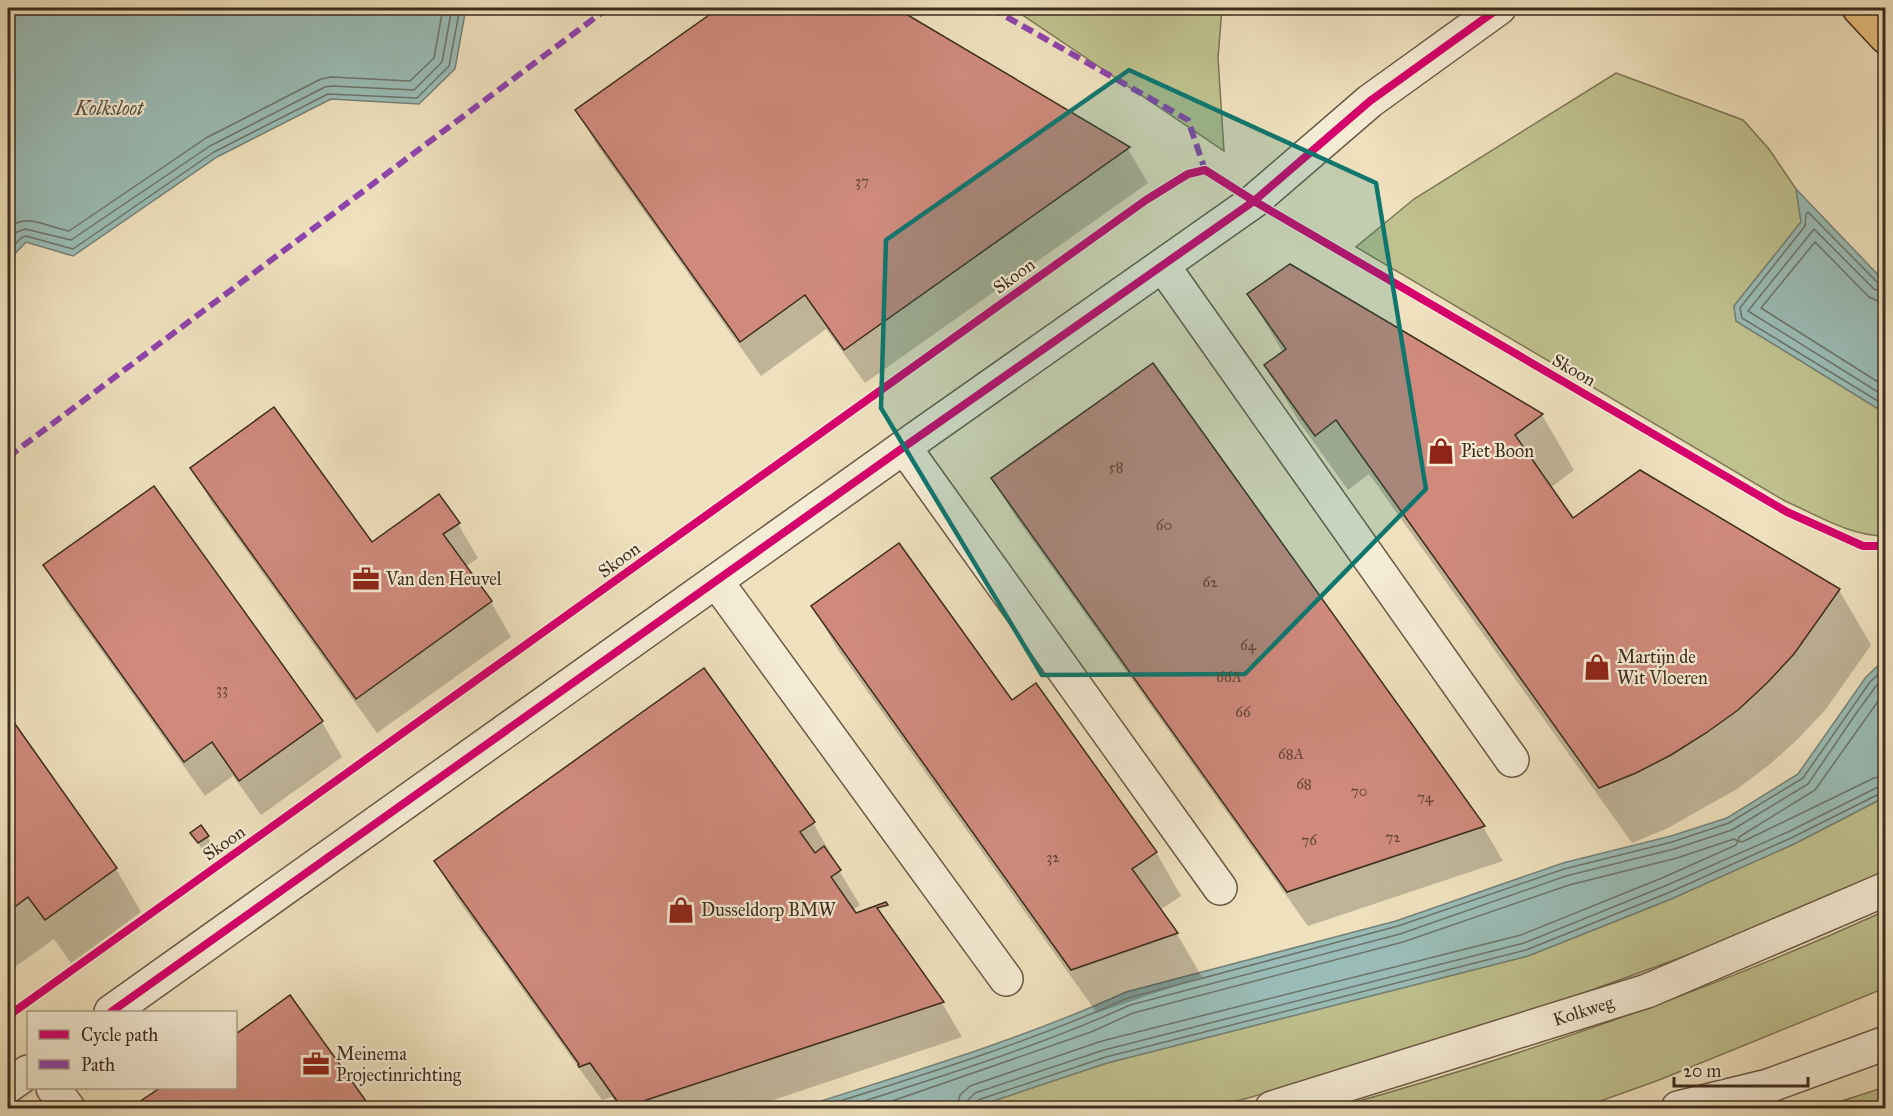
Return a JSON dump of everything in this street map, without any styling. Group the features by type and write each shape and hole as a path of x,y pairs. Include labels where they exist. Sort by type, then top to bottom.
{"main road":[{"path":"1859,8 1886,37"}],"street":[{"path":"112,1011 904,447 1254,201 1370,100 1499,8"},
{"path":"1163,266 1512,760"},
{"path":"904,447 1220,888"},
{"path":"716,581 1006,980"},
{"name":"Kolkweg","path":"1272,1108 1647,991 1886,889"},
{"path":"1678,1108 1768,1086 1886,1043"},
{"path":"8,1086 27,1072"},
{"path":"54,1089 68,1108"}],"highlighted area":[{"path":"1129,70 1376,183 1426,489 1245,674 1042,675 881,408 886,240"}],"green space":[{"path":"1012,8 1222,8 1218,58 1224,151"},
{"path":"1616,73 1743,120 1769,149 1796,189 1801,222 1734,306 1736,321 1885,413 1885,536 1846,529 1785,501 1356,247 1414,199"},
{"path":"1885,797 1885,874 1732,939 1446,1043 1212,1108 972,1108 1107,1063 1528,956 1671,899 1794,844"},
{"path":"1885,911 1885,988 1659,1080 1581,1108 1334,1108 1474,1067 1613,1020 1750,969"},
{"path":"1885,1087 1885,1108 1820,1108"}],"water":[{"name":"Kolksloot","path":"8,8 466,8 455,69 419,104 331,99 217,157 73,256 26,242 8,261"},
{"path":"1796,189 1885,282 1885,413 1736,321 1734,306 1801,222"},
{"path":"1885,659 1885,797 1794,844 1671,899 1528,956 1107,1063 972,1108 799,1108 1005,1041 1126,992 1396,921 1563,863 1671,836 1727,818 1798,774 1866,677"}],"building":[{"path":"719,8 896,8 1130,147 844,350 805,295 740,342 575,110"},
{"path":"1290,264 1543,414 1515,435 1573,518 1640,470 1840,589 1794,654 1738,710 1671,755 1599,788 1336,420 1315,436 1264,365 1286,349 1247,294"},
{"path":"1153,363 1485,826 1287,892 991,478"},
{"path":"274,407 372,542 439,494 460,523 443,534 492,601 356,699 190,468"},
{"path":"154,486 323,721 239,781 212,742 184,762 43,565"},
{"path":"899,543 1012,700 1036,683 1157,852 1132,869 1178,933 1071,970 811,606"},
{"path":"704,668 815,822 800,832 815,853 824,846 841,870 831,877 856,913 886,902 888,905 877,908 944,1002 622,1108 590,1063 579,1067 434,861"},
{"path":"8,714 117,868 45,920 28,897 8,912"},
{"path":"201,825 209,836 198,843 190,833"},
{"path":"290,995 371,1108 139,1108 136,1104 158,1089 237,1089 237,1033"}],"marked path":[{"path":"8,457 608,8"},
{"path":"991,8 1188,120 1205,170"}],"cycle path":[{"path":"112,1011 904,447 1254,201 1370,101 1499,8"},
{"name":"Skoon","path":"8,1016 1146,200 1188,174 1205,170 1254,201 1787,512 1863,546 1886,546"}],"place":[{"name":"Piet Boon","path":"1441,451"},
{"name":"Van den Heuvel","path":"366,579"},
{"name":"Martijn de Wit Vloeren","path":"1597,667"},
{"name":"Dusseldorp BMW","path":"681,910"},
{"name":"Meinema Projectinrichting","path":"316,1064"}]}
